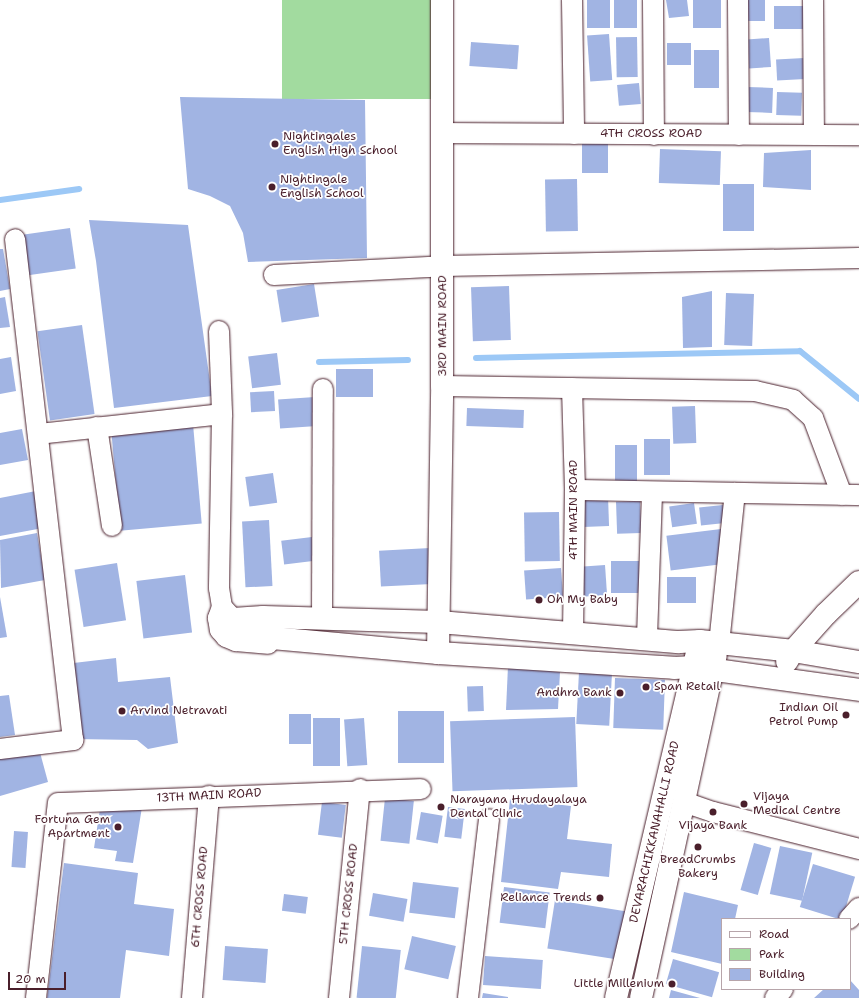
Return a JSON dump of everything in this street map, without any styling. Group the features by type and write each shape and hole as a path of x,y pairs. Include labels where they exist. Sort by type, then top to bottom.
{"street":[{"name":"3RD MAIN ROAD","path":"438,652 444,133 442,0"},
{"path":"572,0 574,134"},
{"path":"654,0 654,134"},
{"path":"738,0 739,135"},
{"path":"813,0 814,135"},
{"name":"4TH CROSS ROAD","path":"444,133 859,136"},
{"path":"0,749 73,740 15,239"},
{"path":"274,275 443,266 859,258"},
{"path":"219,331 222,414 219,588 228,613 264,633 438,652 694,668 859,690"},
{"path":"442,386 755,391 793,400 813,418 851,495 575,490"},
{"name":"4TH MAIN ROAD","path":"572,388 575,490 573,632"},
{"path":"322,618 323,389"},
{"path":"38,434 222,414"},
{"path":"97,427 112,526"},
{"path":"647,638 652,492"},
{"path":"699,642 735,493"},
{"path":"777,680 793,651 859,582"},
{"path":"264,633 322,618 439,622 699,642 793,651 859,662"},
{"name":"DEVARACHIKKANAHALLI ROAD","path":"616,998 699,642"},
{"path":"641,998 684,802 694,668"},
{"name":"13TH MAIN ROAD","path":"36,998 58,803 360,789 421,789"},
{"name":"5TH CROSS ROAD","path":"339,998 360,789"},
{"name":"6TH CROSS ROAD","path":"192,998 209,796"},
{"path":"684,802 713,812 859,849"},
{"path":"468,998 489,820"},
{"path":"850,918 859,908"},
{"path":"775,998 782,990"}],"green space":[{"path":"282,0 442,0 442,99 282,99"}],"building":[{"path":"587,0 610,0 610,28 587,28"},
{"path":"614,0 637,0 637,28 614,28"},
{"path":"666,0 687,0 689,16 669,18"},
{"path":"693,0 721,0 721,28 693,28"},
{"path":"746,0 765,0 765,21 746,21"},
{"path":"774,6 803,6 803,29 774,29"},
{"path":"609,34 612,80 590,81 587,36"},
{"path":"616,37 637,37 638,77 617,77"},
{"path":"769,38 771,67 749,68 747,40"},
{"path":"471,42 519,45 517,69 469,66"},
{"path":"667,43 691,43 691,65 667,65"},
{"path":"694,50 719,50 719,88 694,88"},
{"path":"804,58 805,79 777,80 776,59"},
{"path":"639,83 641,104 619,106 617,85"},
{"path":"747,87 773,88 772,113 746,112"},
{"path":"777,92 802,93 801,116 776,115"},
{"name":"Nightingales English High School","path":"180,97 365,100 367,258 248,262 243,233 230,206 210,196 188,189"},
{"path":"582,142 608,142 608,173 582,173"},
{"path":"660,149 721,151 720,185 659,183"},
{"path":"811,150 811,190 763,187 764,153"},
{"path":"577,179 578,231 546,232 545,180"},
{"path":"723,184 754,184 754,231 723,231"},
{"path":"89,220 188,225 212,396 114,408 96,261"},
{"path":"70,228 76,269 28,275 22,235"},
{"path":"0,249 3,249 10,289 0,291"},
{"path":"314,284 319,317 282,323 276,290"},
{"path":"509,286 511,340 473,341 471,287"},
{"path":"712,291 712,347 683,348 682,297"},
{"path":"726,293 754,294 752,346 724,345"},
{"path":"5,297 10,327 0,328 0,298"},
{"path":"82,325 95,414 50,420 37,331"},
{"path":"277,353 281,385 252,388 248,357"},
{"path":"11,357 16,391 0,394 0,359"},
{"path":"336,369 373,369 373,397 336,397"},
{"path":"274,391 275,411 251,412 250,392"},
{"path":"315,397 317,426 280,429 278,400"},
{"path":"695,406 696,443 673,444 672,407"},
{"path":"467,408 524,410 523,428 466,426"},
{"path":"193,424 202,524 120,531 111,431"},
{"path":"22,429 28,460 0,465 0,433"},
{"path":"644,439 670,439 670,475 644,475"},
{"path":"615,445 637,445 637,482 615,482"},
{"path":"273,473 277,503 249,507 245,477"},
{"path":"36,491 43,528 0,536 0,498"},
{"path":"608,496 609,526 583,527 582,497"},
{"path":"640,501 641,533 617,534 616,502"},
{"path":"694,503 697,524 672,527 669,506"},
{"path":"723,505 725,523 701,525 699,508"},
{"path":"559,512 560,561 525,562 524,513"},
{"path":"269,520 272,586 245,587 242,521"},
{"path":"721,529 725,564 671,570 666,536"},
{"path":"37,533 45,580 1,588 0,540"},
{"path":"312,537 315,561 284,565 281,541"},
{"path":"430,548 432,584 381,587 379,551"},
{"path":"611,561 639,561 639,593 611,593"},
{"path":"117,563 126,620 84,627 75,570"},
{"path":"605,565 607,595 582,597 580,567"},
{"path":"561,568 563,597 526,600 524,571"},
{"path":"185,575 192,633 143,639 136,581"},
{"path":"667,577 696,577 696,603 667,603"},
{"path":"0,597 7,637 0,638"},
{"name":"Arvind Netravati","path":"116,658 118,682 170,677 178,743 148,749 137,740 75,739 65,664"},
{"path":"508,666 560,672 558,709 506,710"},
{"path":"579,672 612,674 609,726 576,724"},
{"path":"615,678 665,680 663,730 613,728"},
{"path":"483,686 484,711 468,712 467,687"},
{"path":"9,695 15,735 0,737 0,696"},
{"path":"398,711 444,711 444,763 398,763"},
{"path":"289,714 311,714 311,744 289,744"},
{"path":"575,717 577,787 453,791 450,721"},
{"path":"313,718 340,718 340,766 313,766"},
{"path":"364,718 367,765 347,766 344,719"},
{"path":"38,745 48,782 0,796 0,754"},
{"path":"385,798 414,801 409,844 381,841"},
{"path":"510,799 571,806 567,839 612,844 609,877 561,872 558,889 501,882"},
{"name":"Fortuna Gem Apartment","path":"101,802 142,807 133,863 115,861 117,851 94,848"},
{"path":"322,802 346,805 342,838 318,835"},
{"path":"448,807 465,809 461,839 444,837"},
{"path":"421,812 443,816 438,843 416,840"},
{"path":"14,831 28,832 25,868 11,867"},
{"path":"754,843 771,848 758,895 740,890"},
{"path":"780,846 812,853 802,901 770,894"},
{"path":"64,863 138,873 134,904 174,909 169,956 126,950 120,998 47,998"},
{"path":"813,864 855,877 843,918 836,918 800,907"},
{"path":"413,882 459,888 455,918 409,913"},
{"path":"504,887 550,893 545,928 500,923"},
{"path":"684,892 738,905 735,918 721,918 721,964 671,952"},
{"path":"373,893 407,899 403,922 369,916"},
{"path":"284,894 308,897 306,914 282,911"},
{"path":"555,900 630,912 622,960 547,948"},
{"path":"412,936 456,946 448,979 404,969"},
{"path":"225,946 268,949 266,983 223,980"},
{"path":"362,946 401,950 396,998 357,998"},
{"path":"485,956 543,960 541,989 483,985"},
{"path":"673,959 719,972 712,997 666,984"},
{"path":"851,981 859,990 859,998 814,998 823,990 851,990"},
{"path":"671,990 700,998 669,998"},
{"path":"483,993 508,997 508,998 482,998"}],"waterway":[{"path":"0,200 79,189"},
{"path":"476,358 800,351 859,399"},
{"path":"319,362 408,360"}],"place":[{"name":"Nightingales English High School","path":"275,144"},
{"name":"Nightingale English School","path":"272,187"},
{"name":"Oh My Baby","path":"539,600"},
{"name":"Span Retail","path":"646,687"},
{"name":"Andhra Bank","path":"620,693"},
{"name":"Arvind Netravati","path":"122,711"},
{"name":"Indian Oil Petrol Pump","path":"846,715"},
{"name":"Vijaya Medical Centre","path":"744,804"},
{"name":"Narayana Hrudayalaya Dental Clinic","path":"441,807"},
{"name":"Vijaya Bank","path":"713,812"},
{"name":"Fortuna Gem Apartment","path":"118,827"},
{"name":"BreadCrumbs Bakery","path":"698,847"},
{"name":"Reliance Trends","path":"600,898"},
{"name":"Little Millenium","path":"672,984"}]}
